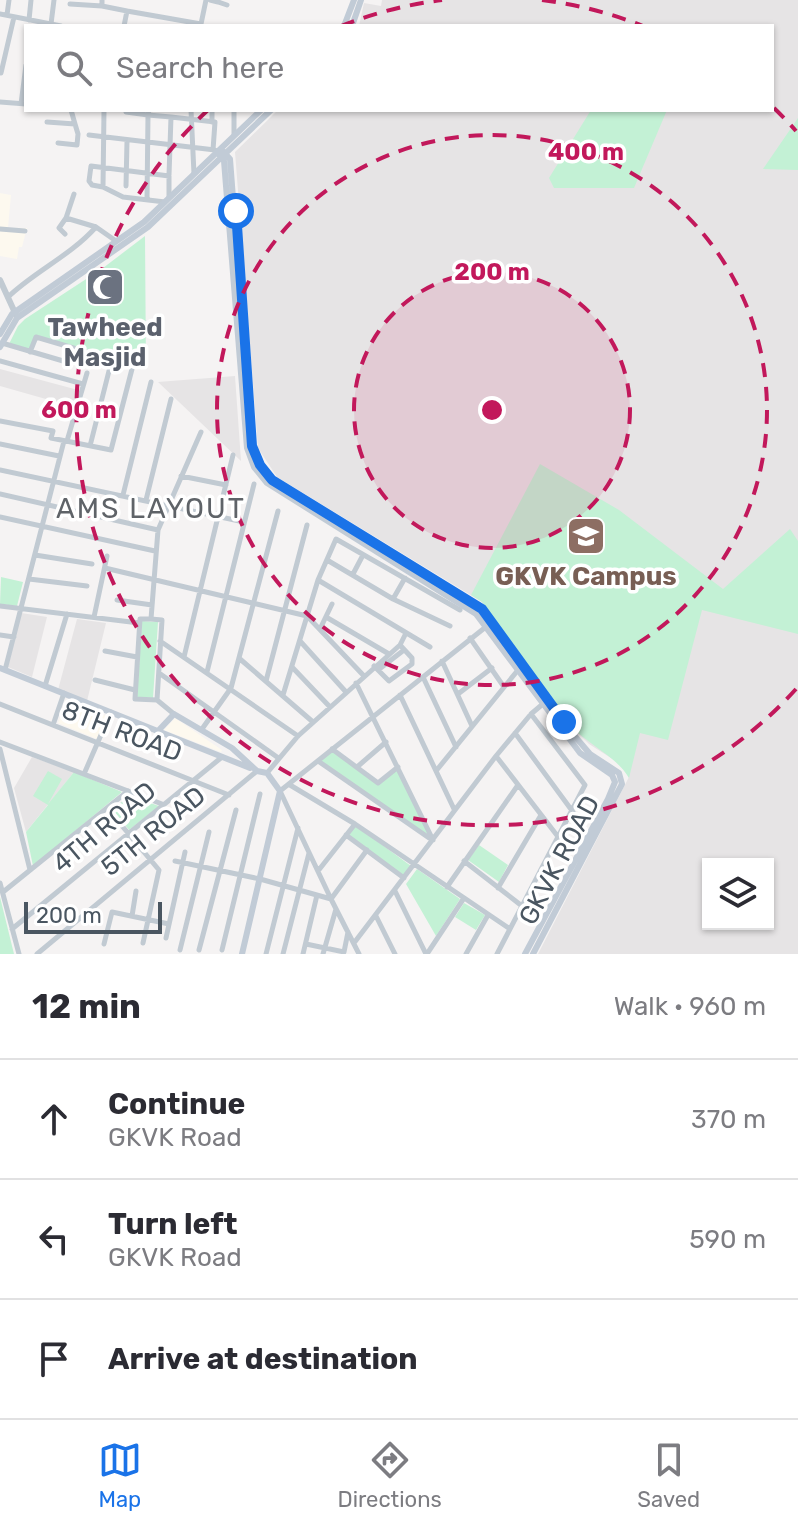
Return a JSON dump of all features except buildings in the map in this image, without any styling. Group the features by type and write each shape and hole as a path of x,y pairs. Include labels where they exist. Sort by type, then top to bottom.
{"main road":[{"path":"345,24 354,0"},
{"path":"353,24 361,0"},
{"path":"1,345 16,316 148,227 257,112"},
{"path":"0,334 16,316 144,222 194,174 269,112"},
{"name":"GKVK ROAD","path":"219,152 230,159 252,446 260,465 272,480 482,609 518,670 546,702"},
{"name":"GKVK ROAD","path":"489,623 580,753 612,775 615,782 525,954"},
{"path":"3,669 267,773 280,791 242,954"},
{"path":"158,731 174,714 232,748 257,771"},
{"name":"GKVK ROAD","path":"533,954 622,784 619,773 590,754 561,723"}],"street":[{"path":"9,0 3,15 51,24 54,0"},
{"path":"31,0 31,22"},
{"path":"201,24 208,0 227,5"},
{"path":"70,4 102,3 196,24"},
{"path":"124,24 127,11"},
{"path":"1,73 14,17"},
{"path":"0,102 23,104"},
{"path":"58,143 77,145 78,134 72,112"},
{"path":"103,187 104,112"},
{"path":"89,135 219,152 215,122 149,112 126,112"},
{"path":"147,200 149,112"},
{"path":"191,112 194,174"},
{"path":"212,112 212,122"},
{"path":"234,112 234,136"},
{"path":"169,176 88,165 89,184 123,197 167,200 169,176 171,117"},
{"path":"47,122 75,124"},
{"path":"126,186 127,141"},
{"path":"65,234 59,228 74,194"},
{"path":"66,218 96,227 116,241"},
{"path":"8,297 23,283 80,245 96,227"},
{"path":"0,229 25,231"},
{"path":"0,280 16,316"},
{"path":"30,352 36,337 87,352"},
{"path":"1,345 70,363"},
{"path":"0,361 83,384"},
{"path":"90,446 111,363"},
{"path":"0,421 53,431 51,438 111,450 132,369"},
{"path":"3,669 22,608 59,456 87,373"},
{"path":"123,495 151,382"},
{"path":"146,500 171,399"},
{"path":"151,619 158,530 201,432"},
{"path":"0,444 59,456"},
{"path":"184,657 233,455"},
{"path":"0,470 244,522"},
{"path":"181,476 226,485"},
{"path":"207,672 254,484"},
{"path":"0,494 158,530"},
{"path":"202,729 231,688 278,511"},
{"path":"0,517 155,551"},
{"path":"266,681 307,525"},
{"path":"283,695 318,580 336,539 460,610"},
{"path":"35,555 92,564"},
{"path":"353,574 363,555"},
{"path":"94,617 107,556"},
{"path":"327,560 393,599 450,626"},
{"path":"105,568 307,616 364,676"},
{"path":"393,599 405,578"},
{"path":"29,579 87,586"},
{"path":"318,580 430,647"},
{"path":"117,600 152,606"},
{"path":"320,629 332,604"},
{"path":"0,606 139,623"},
{"path":"45,686 67,614"},
{"path":"326,617 389,654"},
{"path":"157,700 162,620 140,619 135,699 157,700 174,714"},
{"path":"359,954 280,791 489,623"},
{"path":"267,773 277,757 313,722 402,647 406,633"},
{"path":"0,635 14,637"},
{"path":"470,638 504,687"},
{"path":"300,640 346,692"},
{"path":"160,641 298,736"},
{"path":"376,668 389,654 402,647"},
{"path":"376,668 389,681 402,672 413,661 402,647"},
{"path":"105,651 137,657"},
{"path":"240,659 313,722"},
{"path":"442,661 472,726"},
{"path":"292,667 330,707"},
{"path":"458,694 492,668"},
{"path":"436,771 518,670"},
{"path":"158,672 277,757"},
{"path":"423,677 456,747"},
{"path":"95,680 135,690"},
{"path":"356,683 433,841"},
{"path":"53,725 64,693"},
{"path":"400,695 455,810"},
{"path":"354,943 496,756 531,714 546,702"},
{"name":"8TH ROAD","path":"0,704 229,795"},
{"path":"84,774 111,712"},
{"path":"497,954 585,785 531,714"},
{"path":"515,733 573,812"},
{"path":"0,742 163,804"},
{"path":"357,767 386,742"},
{"path":"0,749 30,870"},
{"path":"332,749 378,783 398,767"},
{"path":"496,756 559,838"},
{"name":"4TH ROAD","path":"12,929 222,757"},
{"path":"318,761 433,841"},
{"name":"5TH ROAD","path":"37,954 257,771"},
{"path":"290,785 355,824 510,929"},
{"path":"447,887 518,785"},
{"path":"3,892 128,791"},
{"path":"222,950 260,794"},
{"path":"107,808 159,870 143,943"},
{"path":"199,950 236,810"},
{"path":"498,888 541,815"},
{"path":"318,871 355,824"},
{"path":"266,954 298,828"},
{"path":"180,950 209,832"},
{"path":"346,835 404,878"},
{"path":"331,899 367,850"},
{"path":"166,938 185,852"},
{"path":"283,954 309,852"},
{"path":"175,861 260,879 331,899"},
{"path":"464,861 522,906"},
{"path":"0,883 19,954"},
{"path":"132,916 136,891"},
{"path":"395,891 427,954 464,898"},
{"path":"303,954 317,895"},
{"path":"324,951 336,909"},
{"path":"104,944 112,912 169,924"},
{"path":"466,954 488,915"},
{"path":"376,916 395,954"},
{"path":"306,944 324,951 343,953 348,931"}],"shaded area":[{"name":"GKVK Campus","path":"382,0 798,0 798,954 538,954 629,777 622,765 589,744 572,727 482,602 277,477 258,448 235,152 276,112 774,112 774,24 359,24 364,3 381,6"},
{"path":"0,193 11,195 8,228 27,228 17,259 0,256"},
{"path":"0,369 78,390 74,407 0,386"},
{"path":"235,376 241,461 158,382"},
{"path":"21,613 47,617 32,677 8,667"},
{"path":"77,619 106,623 87,701 58,690"},
{"path":"67,701 106,716 97,739 58,723"},
{"path":"175,718 222,750 221,752 164,730"},
{"path":"32,757 74,772 26,832 14,788"}],"green space":[{"path":"590,112 666,112 634,188 554,188 549,178"},
{"path":"798,118 798,170 763,169"},
{"path":"145,236 146,369 36,335 29,349 9,344 25,319 103,268"},
{"path":"540,464 619,510 723,589 790,529 798,541 798,634 702,610 668,740 640,733 629,778 618,764 572,727 482,602 471,595"},
{"path":"1,577 23,582 17,606 0,604"},
{"path":"142,621 158,622 153,698 137,697"},
{"path":"332,750 378,784 398,769 430,837 321,761"},
{"path":"48,771 62,779 48,804 74,772 122,792 33,866 26,832 48,805 33,796"},
{"path":"130,796 159,806 129,830 112,809"},
{"path":"355,825 411,866 404,876 348,835"},
{"path":"479,845 508,865 499,882 468,860"},
{"path":"417,869 460,899 436,936 406,884"},
{"path":"0,897 14,954 0,954"},
{"path":"464,903 485,915 476,930 455,917"}],"place":[{"name":"Tawheed Masjid","path":"105,287"},
{"name":"GKVK Campus","path":"586,536"}],"district":[{"name":"AMS LAYOUT","path":"151,508"}],"route":[{"path":"236,211 252,446 260,465 272,480 482,609 564,722"}]}
